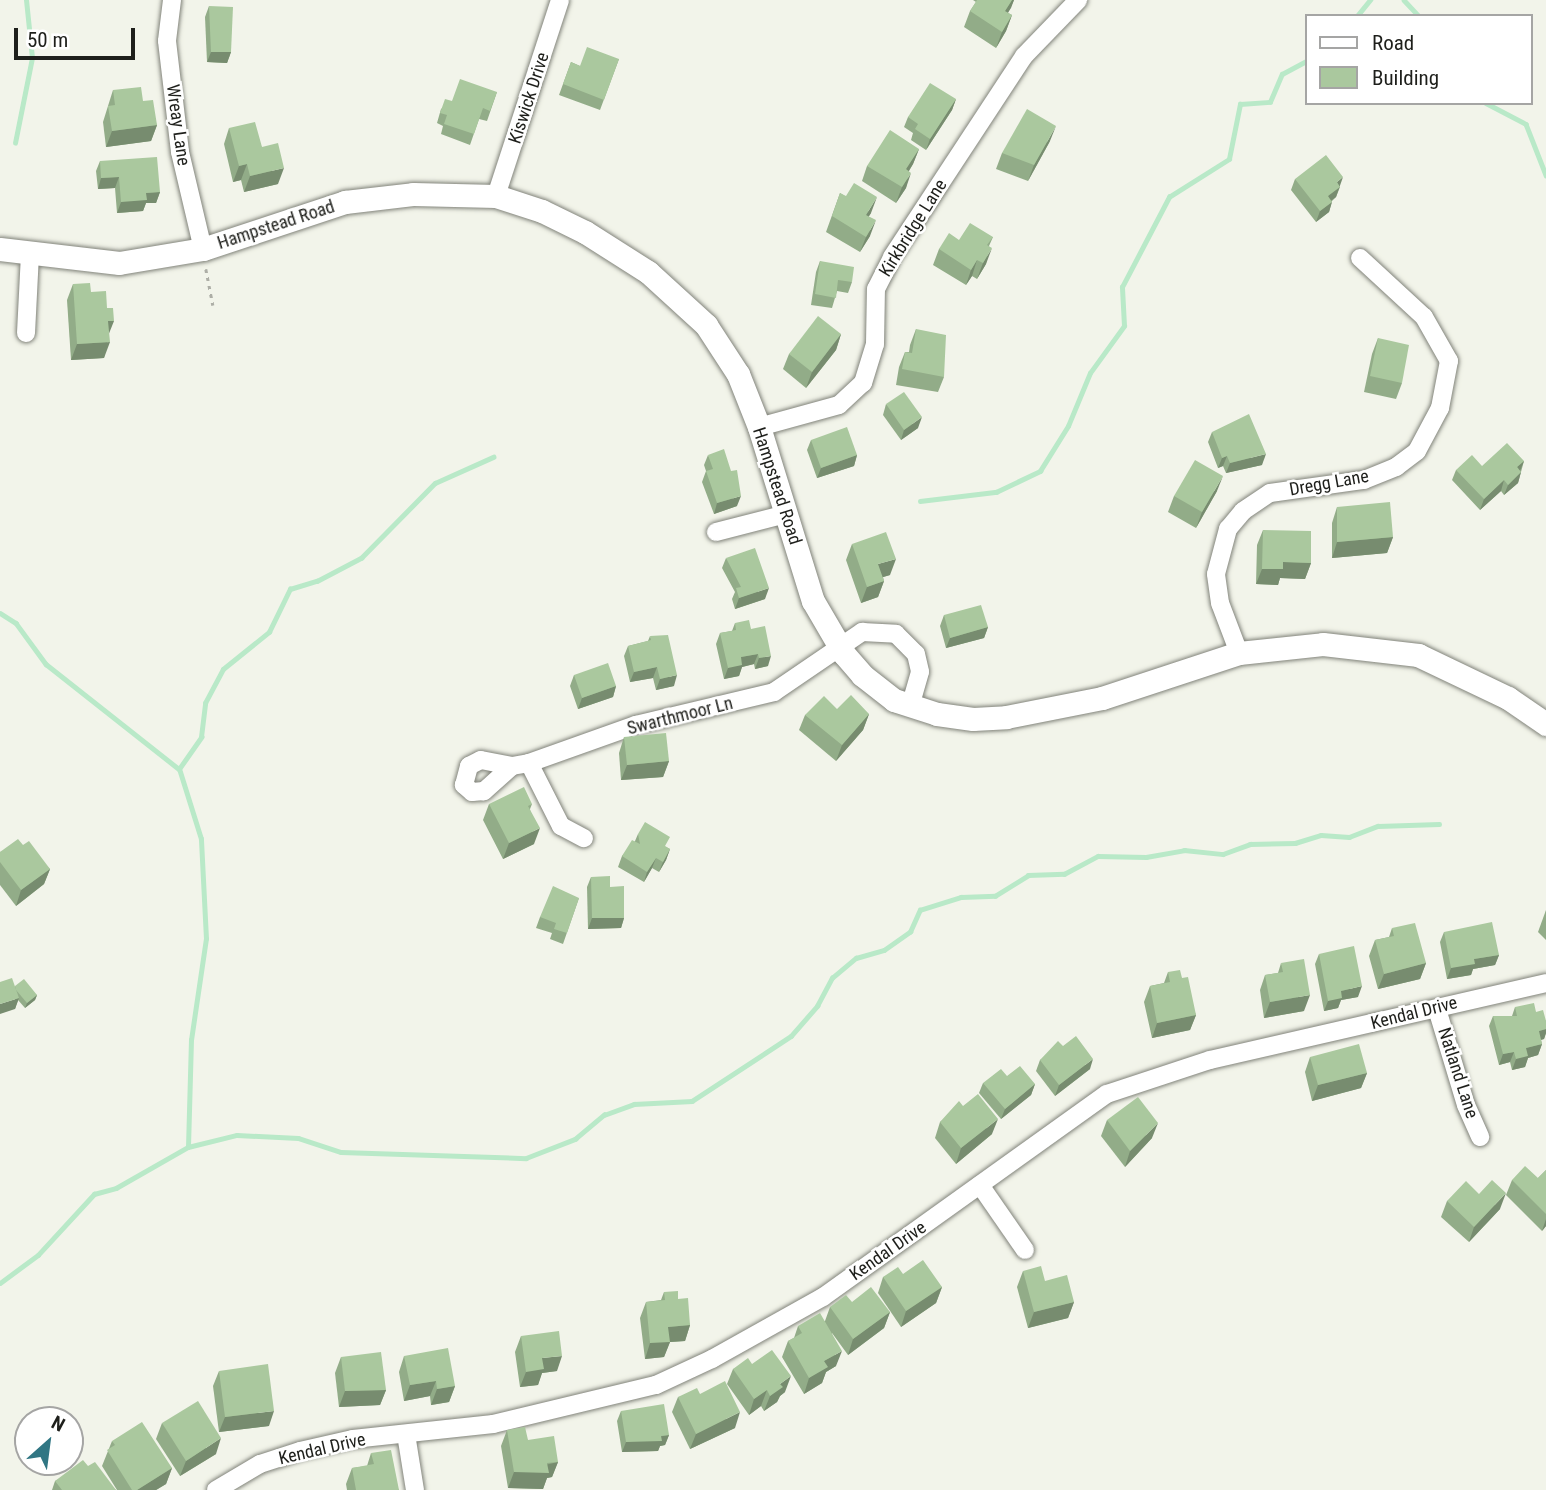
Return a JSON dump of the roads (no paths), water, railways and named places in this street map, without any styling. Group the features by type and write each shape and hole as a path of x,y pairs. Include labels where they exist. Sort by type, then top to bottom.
{"street":[{"name":"Wreay Lane","path":"172,0 167,41 180,152 203,249"},
{"name":"Kiswick Drive","path":"496,196 559,0"},
{"name":"Kirkbridge Lane","path":"759,427 839,405 863,383 876,344 876,289 892,257 1024,56 1078,0"},
{"name":"Hampstead Road","path":"0,249 119,263 203,249 345,202 413,194 496,196 542,211 648,272 706,325 738,374 759,427 813,601 838,646 862,675 910,706 973,719 1006,717 1102,698 1239,653 1323,644 1418,655 1508,698 1546,724"},
{"path":"26,333 30,254"},
{"name":"Dregg Lane","path":"1239,653 1220,603 1216,574 1227,529 1242,511 1270,493 1364,480 1396,467 1417,451 1440,408 1449,361 1424,317 1360,258"},
{"path":"716,532 786,514"},
{"name":"Swarthmoor Ln","path":"584,838 561,826 521,764 636,725 774,692 862,632 879,630 907,641 916,654 919,672 910,706"},
{"name":"Kendal Drive","path":"216,1490 260,1464 300,1451 353,1439 506,1421 656,1385 712,1359 823,1297 1062,1123 1119,1089 1210,1060 1546,983"},
{"name":"Natland Lane","path":"1437,1009 1480,1138"},
{"path":"980,1185 1025,1250"},
{"path":"406,1434 415,1490"}],"waterway":[{"path":"15,143 32,58 26,0"},
{"path":"1359,14 1370,0"},
{"path":"1404,0 1417,14"},
{"path":"920,501 996,492 1040,471 1068,426 1090,373 1124,326 1122,287 1169,197 1229,159 1240,104 1270,102 1282,74 1304,62"},
{"path":"1490,105 1526,124 1546,175"},
{"path":"188,1147 191,1040 206,939 201,839 179,769 201,737 205,703 223,669 269,632 290,589 317,581 361,558 435,483 493,457"},
{"path":"0,613 16,623 46,664 179,769"},
{"path":"0,1283 38,1255 94,1194 116,1188 188,1147 237,1135 298,1138 341,1152 526,1158 575,1139 604,1115 634,1104 692,1101 791,1036 817,1006 832,978 856,958 884,950 910,932 920,910 961,897 995,896 1028,875 1064,874 1098,856 1146,857 1184,850 1223,854 1250,844 1295,843 1321,835 1349,837 1378,826 1439,824"}]}
